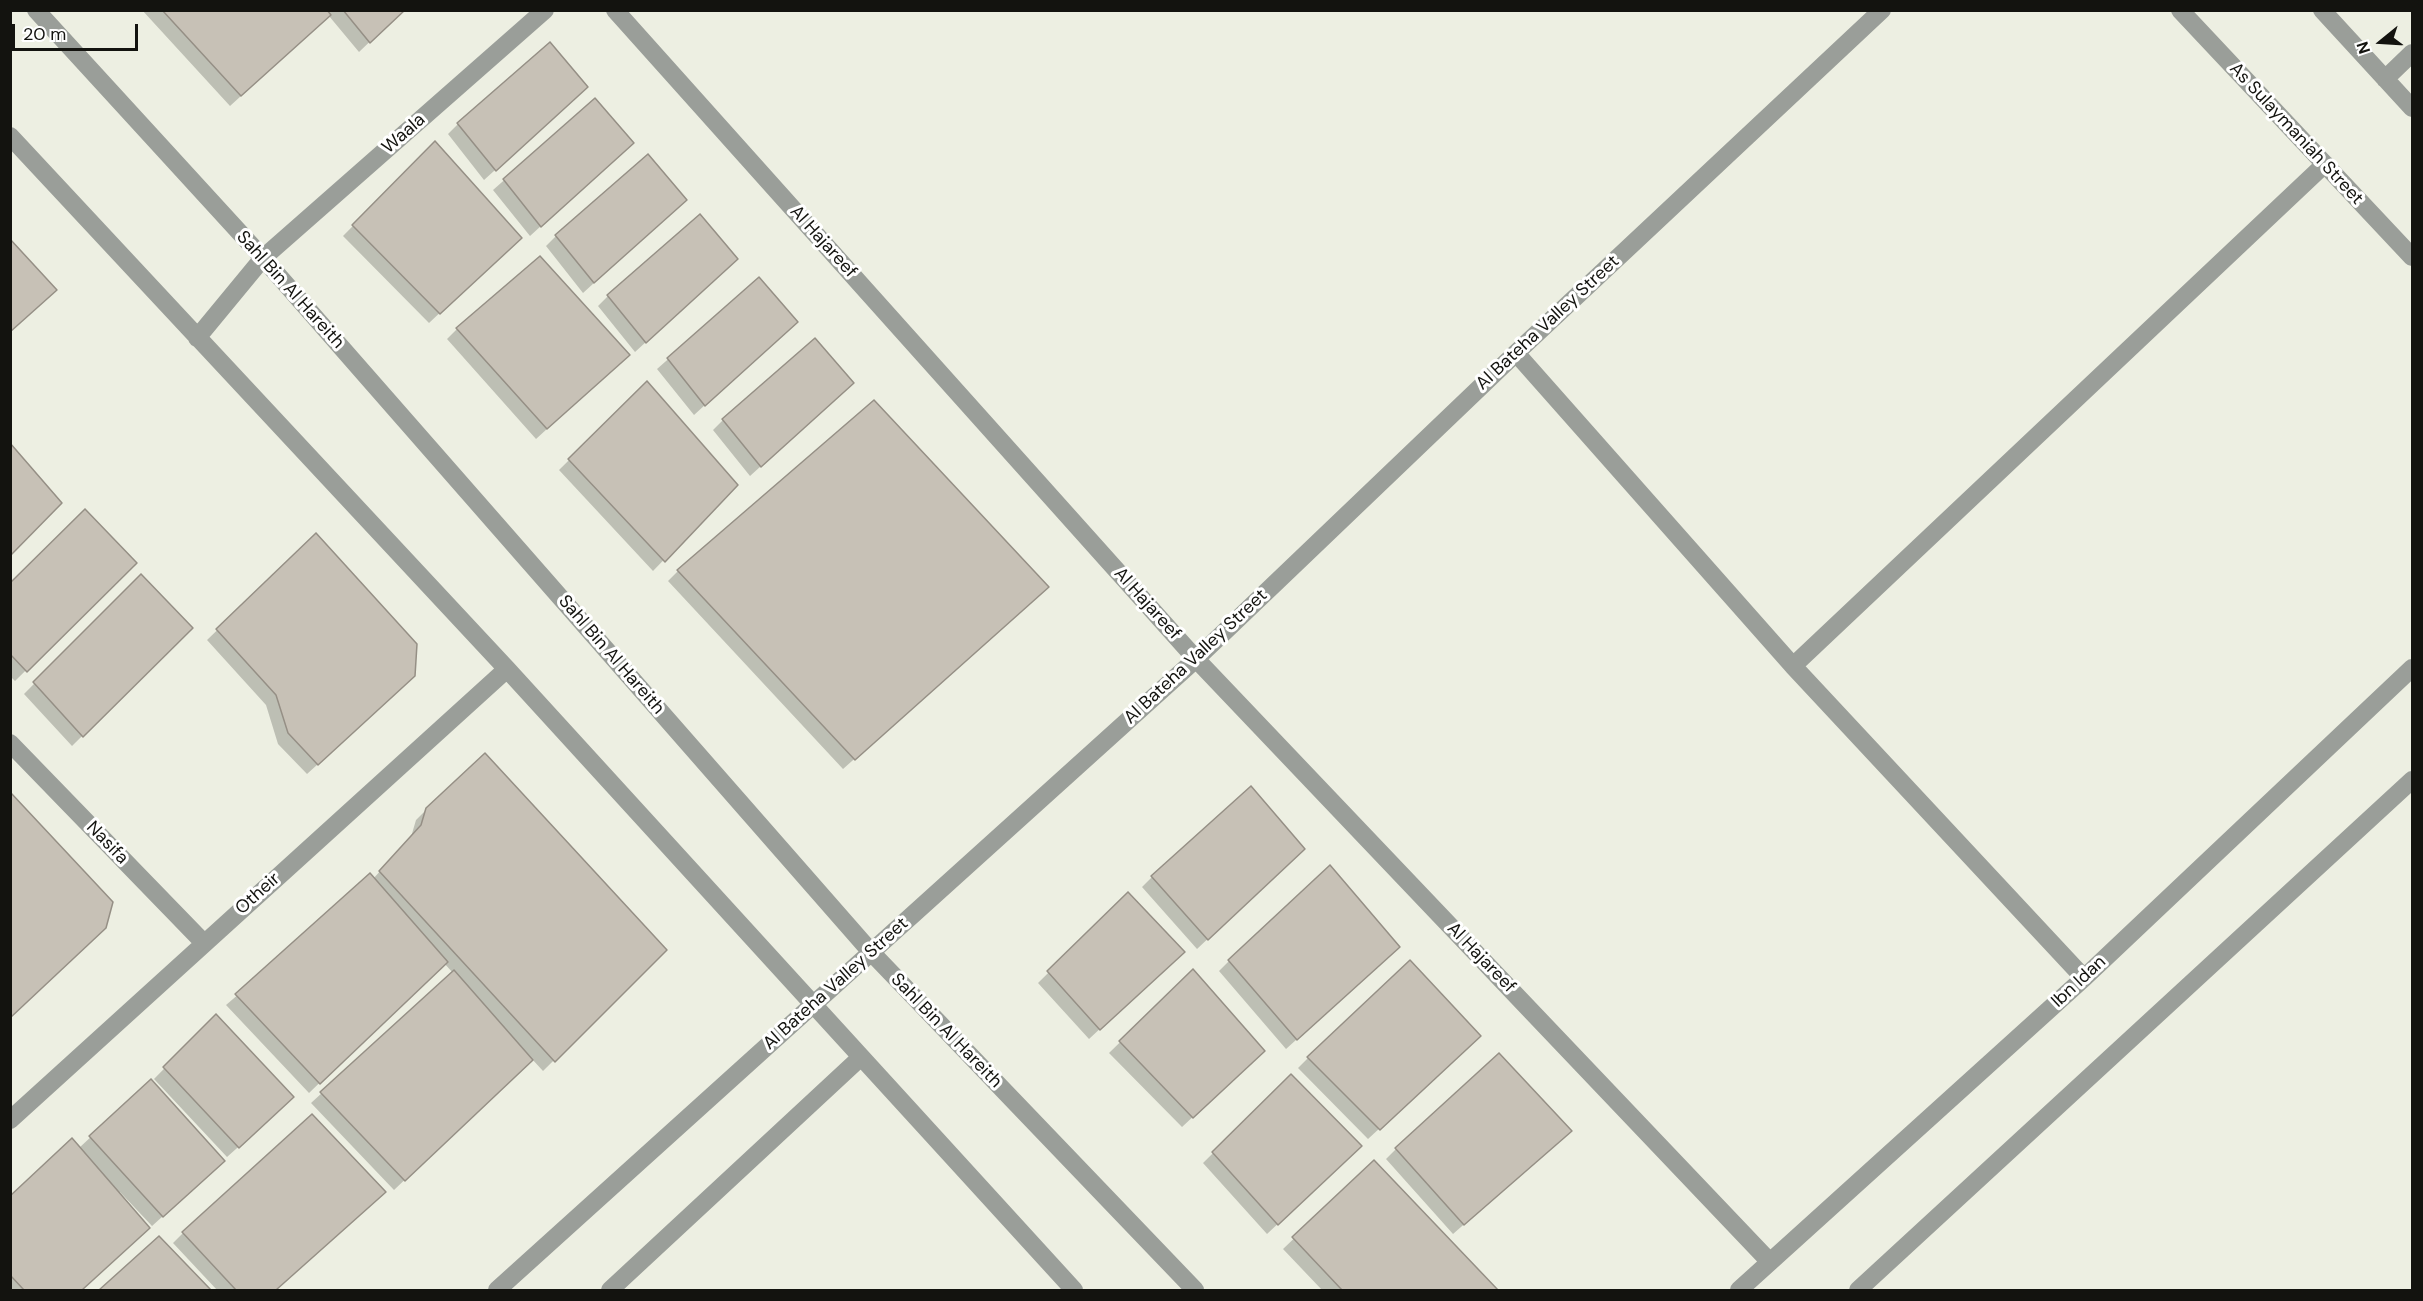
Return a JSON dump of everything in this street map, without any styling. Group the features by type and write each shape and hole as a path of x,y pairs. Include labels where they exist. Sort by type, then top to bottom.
{"street":[{"name":"Sahl Bin Al Hareith","path":"36,10 263,258 871,952 1195,1290"},
{"name":"Waala","path":"197,338 263,258 545,10"},
{"name":"Al Hajareef","path":"615,10 1196,658 1770,1262"},
{"name":"Al Bateha Valley Street","path":"497,1290 1196,658 1516,353 1882,10"},
{"name":"As Sulaymaniah Street","path":"2180,10 2412,257"},
{"path":"2322,10 2412,108"},
{"path":"2385,79 2412,53"},
{"path":"10,136 507,669 1074,1290"},
{"path":"1793,666 2325,164"},
{"path":"1516,353 1793,666 2084,978"},
{"name":"Ibn Idan","path":"1739,1290 2084,978 2412,668"},
{"name":"Otheir","path":"10,1120 507,669"},
{"name":"Nasifa","path":"10,743 204,943"},
{"path":"1858,1290 2412,780"},
{"path":"610,1290 860,1058"}],"building":[{"path":"162,10 327,10 331,15 241,96"},
{"path":"343,10 405,10 370,43"},
{"path":"550,42 588,87 496,171 457,123"},
{"path":"595,98 634,143 541,227 503,179"},
{"path":"435,141 522,238 440,314 352,225"},
{"path":"648,154 687,200 594,283 555,235"},
{"path":"700,214 738,259 646,343 607,295"},
{"path":"10,239 57,290 10,332"},
{"path":"540,256 630,355 547,429 456,328"},
{"path":"759,277 798,322 705,406 667,358"},
{"path":"815,338 854,383 761,467 722,419"},
{"path":"647,381 738,485 665,562 568,459"},
{"path":"874,400 1049,587 855,760 677,570"},
{"path":"10,443 62,503 10,556"},
{"path":"85,509 137,563 27,672 10,654 10,583"},
{"path":"316,533 417,644 415,676 318,765 288,733 276,695 216,629"},
{"path":"141,574 193,628 83,737 33,682"},
{"path":"485,753 667,950 555,1062 379,871 421,825 426,808"},
{"path":"1251,786 1305,849 1208,940 1151,876"},
{"path":"11,793 113,902 106,928 10,1018"},
{"path":"1330,865 1400,947 1297,1040 1228,960"},
{"path":"370,873 448,962 320,1084 235,994"},
{"path":"1128,892 1185,952 1100,1030 1047,971"},
{"path":"1410,960 1481,1036 1380,1130 1307,1057"},
{"path":"1193,969 1265,1051 1193,1118 1119,1041"},
{"path":"454,970 533,1060 405,1181 320,1092"},
{"path":"216,1014 294,1097 239,1148 163,1067"},
{"path":"1499,1053 1572,1131 1464,1225 1395,1148"},
{"path":"1291,1074 1362,1146 1278,1225 1212,1152"},
{"path":"151,1079 225,1161 163,1217 89,1136"},
{"path":"312,1114 386,1192 276,1290 236,1290 182,1232"},
{"path":"72,1138 150,1228 82,1290 24,1290 10,1275 10,1196"},
{"path":"1374,1160 1498,1290 1342,1290 1292,1237"},
{"path":"159,1236 211,1290 99,1290"}]}
